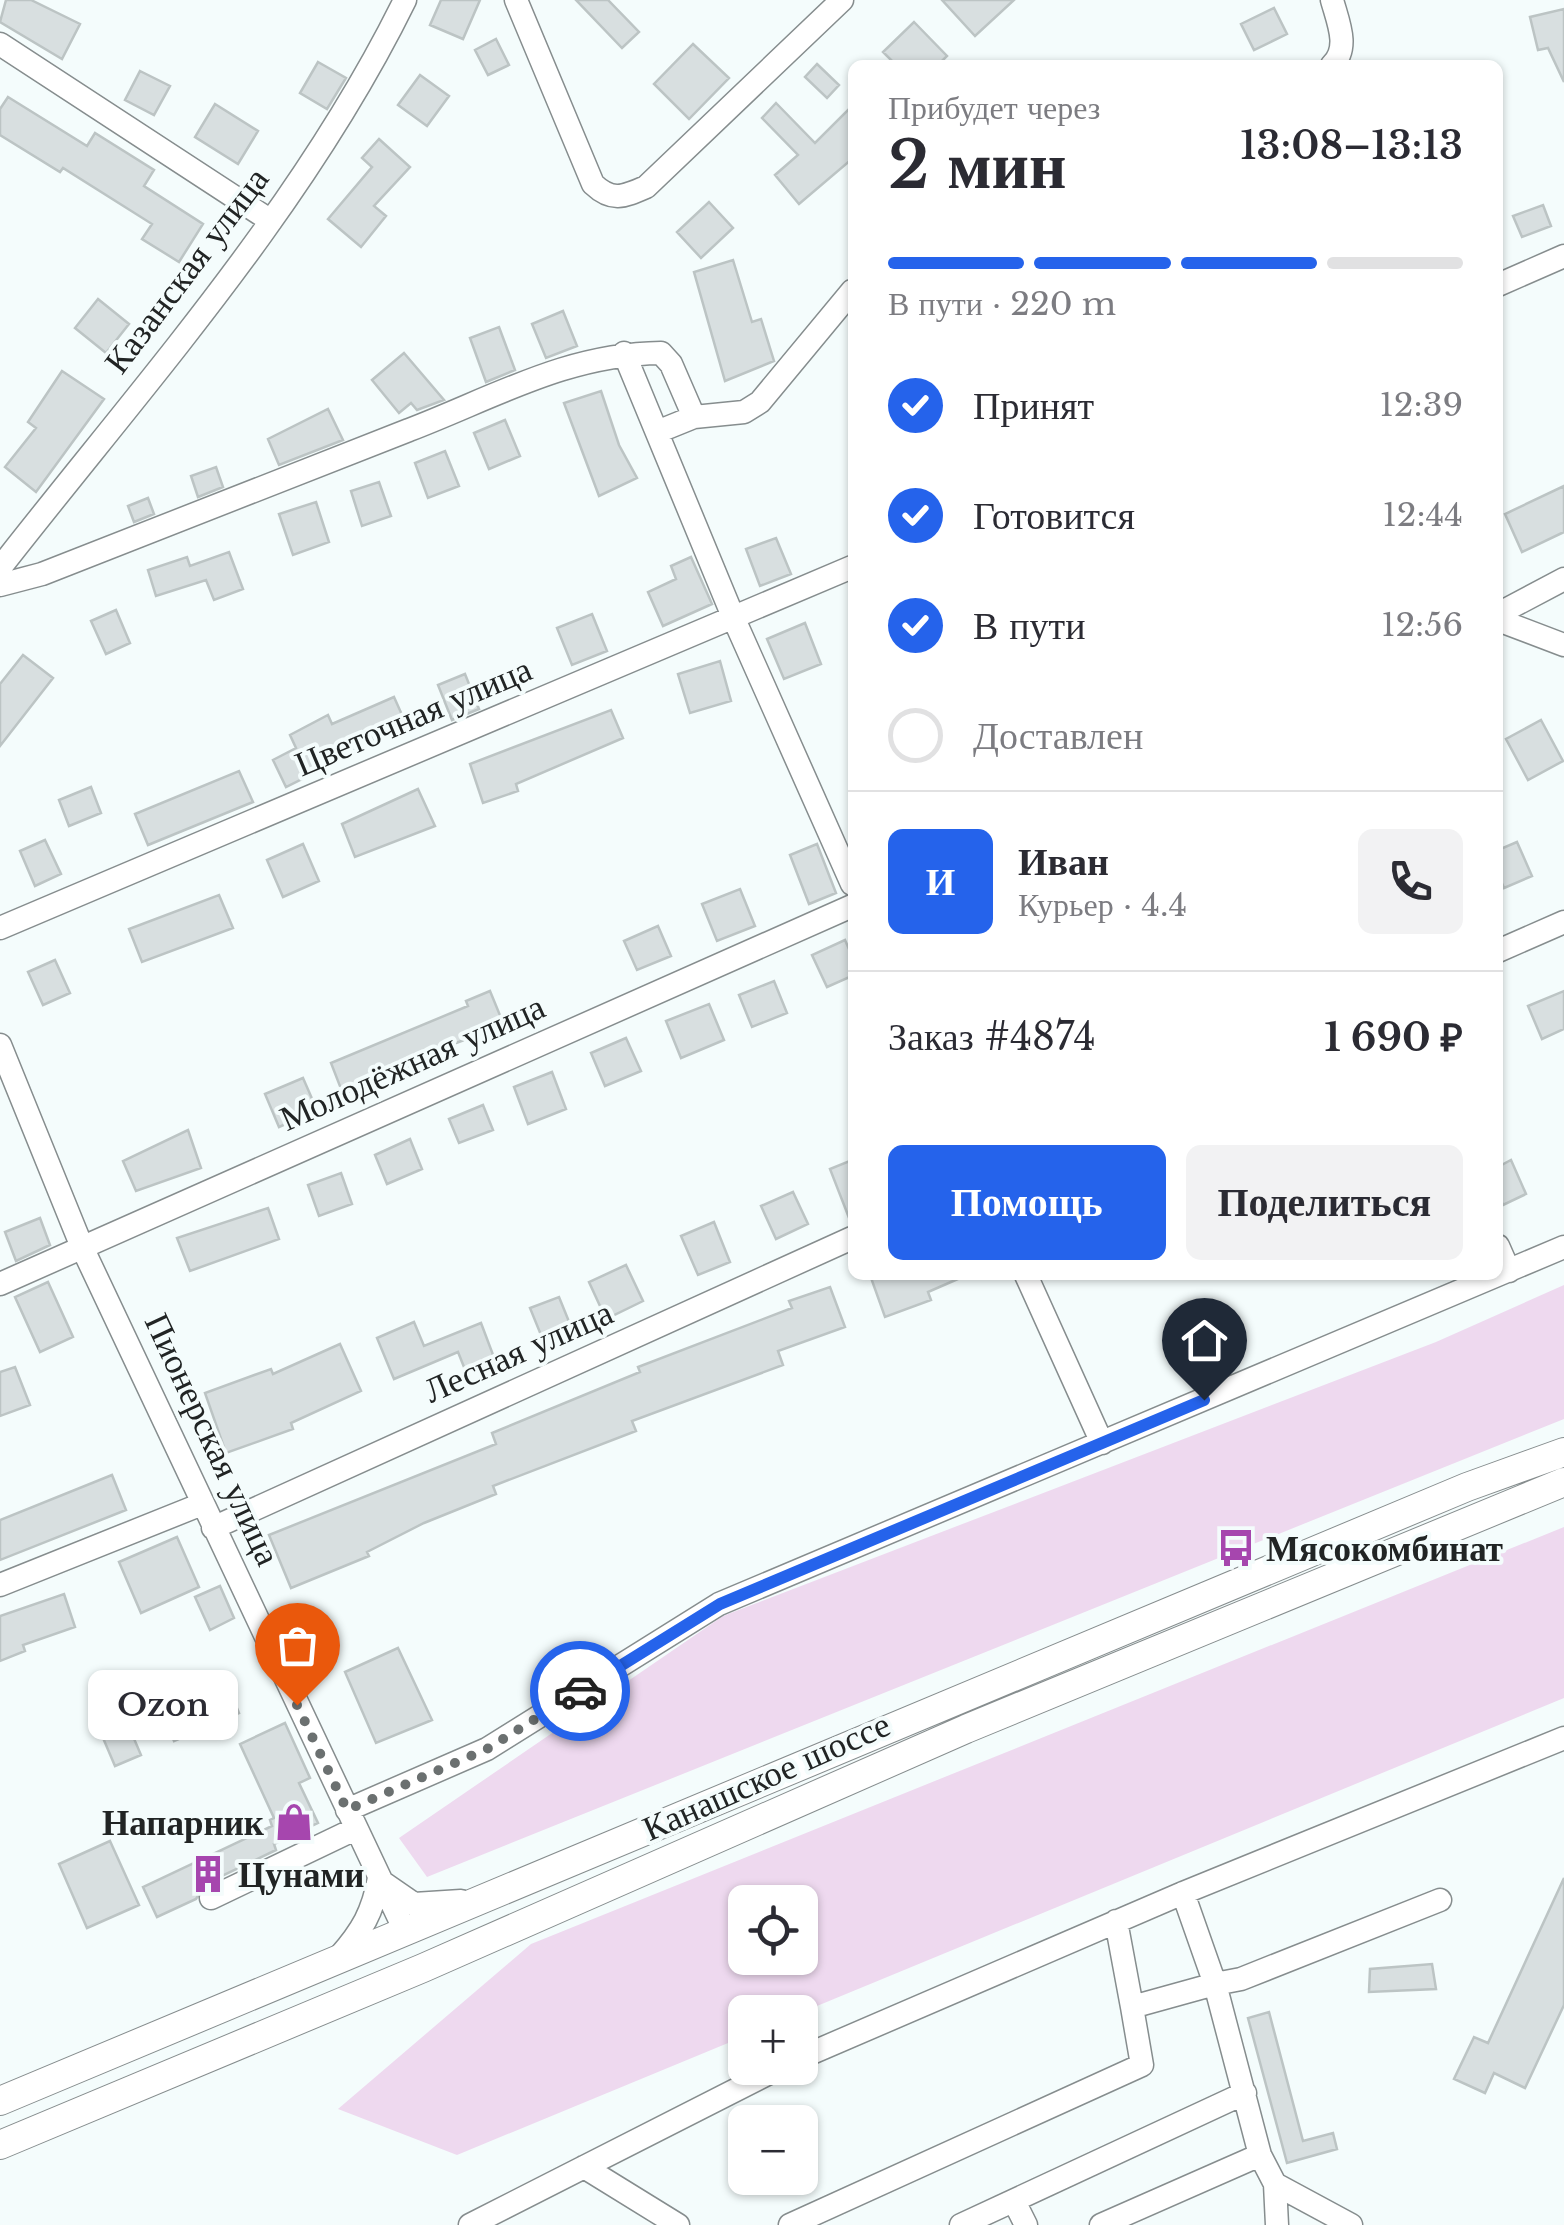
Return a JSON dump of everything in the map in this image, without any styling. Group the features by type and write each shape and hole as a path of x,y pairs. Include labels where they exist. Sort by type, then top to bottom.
{"main road":[{"name":"Канашское шоссе","path":"0,2101 1467,1487 1564,1452"},
{"name":"Канашское шоссе","path":"0,2145 423,1968 966,1729 1564,1482"},
{"name":"Пионерская улица","path":"406,1933 423,1968"}],"street":[{"name":"Казанская улица","path":"0,568 271,221 365,82 405,0"},
{"path":"516,0 593,184 605,195 621,198 646,187 842,0"},
{"path":"1332,0 1342,40 1338,60"},
{"path":"0,44 271,221"},
{"path":"1503,283 1564,256"},
{"path":"657,432 694,417 744,412 760,402 848,296"},
{"path":"0,585 78,560 472,406 544,373 624,353 660,353 671,364 694,417"},
{"path":"624,353 734,619 848,875"},
{"name":"Цветочная улица","path":"0,928 848,569"},
{"path":"1503,614 1564,579"},
{"path":"1503,619 1564,645"},
{"name":"Молодёжная улица","path":"0,1284 848,908"},
{"path":"1503,950 1564,922"},
{"name":"Пионерская улица","path":"0,1044 82,1247 406,1933"},
{"name":"Лесная улица","path":"213,1528 848,1240"},
{"path":"1503,1274 1564,1247"},
{"path":"1503,1257 1509,1271"},
{"path":"1028,1280 1102,1443"},
{"path":"211,1898 487,1749 720,1604 1488,1280"},
{"path":"0,1585 202,1504"},
{"path":"818,2050 1184,1893 1564,1738"},
{"path":"379,1878 400,1899 414,1904 494,1897"},
{"path":"332,1965 362,1931 374,1909 379,1878"},
{"path":"1184,1893 1216,1984 1260,2155 1276,2184 1351,2225"},
{"path":"1132,2007 1240,1979 1440,1900"},
{"path":"798,2223 1142,2065 1116,1922"},
{"path":"470,2225 746,2085"},
{"path":"961,2225 1245,2093"},
{"path":"1101,2225 1260,2155"},
{"path":"584,2167 678,2225"},
{"path":"1269,2223 1276,2184"},
{"path":"1014,2201 1026,2225"}],"shaded area":[{"path":"1564,1285 1564,1419 427,1877 399,1838 723,1616 1436,1342"},
{"path":"1564,1527 1564,1698 818,2006 818,1995 728,1995 728,2043 457,2155 338,2109 531,1944"}],"building":[{"path":"6,0 31,0 80,24 62,59 0,22"},
{"path":"441,0 480,0 463,39 430,25"},
{"path":"576,0 608,0 639,32 622,48"},
{"path":"942,0 1014,0 975,36"},
{"path":"1274,8 1287,34 1254,50 1241,24"},
{"path":"1564,9 1564,82 1548,48 1538,50 1530,17"},
{"path":"914,22 947,56 943,60 891,60 883,52"},
{"path":"496,39 509,65 488,75 475,50"},
{"path":"693,44 729,78 689,119 654,84"},
{"path":"318,62 346,78 327,109 300,93"},
{"path":"817,64 839,85 827,98 805,77"},
{"path":"140,71 170,86 154,115 125,100"},
{"path":"420,75 449,96 427,126 398,105"},
{"path":"8,97 87,146 95,133 154,170 144,186 203,224 179,262 142,239 152,224 63,168 60,172 0,135 0,109"},
{"path":"776,103 815,143 848,110 848,162 799,204 775,175 798,155 762,118"},
{"path":"215,104 258,131 238,164 195,137"},
{"path":"379,139 410,167 374,206 386,216 361,247 328,219 372,167 362,158"},
{"path":"709,202 733,228 701,258 677,232"},
{"path":"1543,205 1551,226 1522,237 1513,216"},
{"path":"733,260 752,322 761,319 774,361 725,381 694,272"},
{"path":"98,299 129,324 106,353 75,328"},
{"path":"563,311 577,346 546,358 532,324"},
{"path":"499,327 515,370 486,382 470,338"},
{"path":"404,353 444,400 417,410 411,403 399,413 372,380"},
{"path":"62,371 104,399 36,492 5,467 36,428 28,422"},
{"path":"601,391 619,445 637,478 599,496 564,403"},
{"path":"328,409 343,440 279,465 268,439"},
{"path":"505,420 520,456 489,469 474,433"},
{"path":"445,451 459,486 428,498 415,463"},
{"path":"216,467 223,487 198,497 191,476"},
{"path":"379,482 391,516 362,526 351,491"},
{"path":"1564,486 1564,532 1522,552 1505,514"},
{"path":"148,498 154,514 134,522 128,506"},
{"path":"316,502 329,542 293,555 279,514"},
{"path":"776,538 791,574 760,586 746,549"},
{"path":"229,552 243,589 214,600 206,580 156,596 148,570 187,557 190,566"},
{"path":"691,557 712,604 663,626 648,592 676,579 671,566"},
{"path":"116,610 130,643 106,654 91,621"},
{"path":"592,614 607,651 572,665 557,628"},
{"path":"805,623 821,664 784,679 767,639"},
{"path":"23,655 53,678 0,746 0,684"},
{"path":"720,661 731,701 690,713 678,674"},
{"path":"465,674 479,709 452,720 438,685"},
{"path":"394,697 407,726 346,752 348,756 286,787 273,760 296,748 290,735 328,715 332,724"},
{"path":"611,710 623,738 516,784 518,791 483,803 470,764"},
{"path":"1541,720 1563,761 1528,780 1506,739"},
{"path":"239,771 253,802 148,845 135,814"},
{"path":"91,787 101,813 69,826 59,800"},
{"path":"418,789 435,826 355,857 342,824"},
{"path":"45,840 61,874 35,886 20,851"},
{"path":"1517,842 1532,876 1504,888 1503,848"},
{"path":"303,844 319,881 283,897 267,860"},
{"path":"817,844 836,893 809,904 790,855"},
{"path":"740,889 755,926 717,941 702,904"},
{"path":"219,895 233,928 142,962 129,929"},
{"path":"658,926 671,956 637,970 624,941"},
{"path":"845,940 848,978 827,987 812,955"},
{"path":"55,960 70,993 43,1005 28,972"},
{"path":"774,981 787,1013 752,1027 739,995"},
{"path":"490,991 506,1030 482,1040 480,1034 419,1057 423,1066 343,1094 331,1063 468,1006 466,1001"},
{"path":"1564,991 1564,1029 1542,1039 1528,1006"},
{"path":"709,1004 724,1040 681,1058 666,1021"},
{"path":"626,1038 641,1071 605,1086 591,1053"},
{"path":"552,1072 566,1109 528,1124 514,1087"},
{"path":"303,1078 317,1110 279,1127 265,1094"},
{"path":"483,1105 493,1130 459,1143 449,1119"},
{"path":"188,1130 201,1168 136,1191 123,1161"},
{"path":"410,1139 422,1169 387,1184 375,1155"},
{"path":"1511,1160 1526,1194 1503,1205 1503,1164"},
{"path":"848,1162 848,1215 830,1169"},
{"path":"341,1173 352,1204 319,1216 308,1185"},
{"path":"793,1192 808,1224 776,1239 761,1206"},
{"path":"268,1208 279,1239 190,1271 177,1238"},
{"path":"40,1218 50,1245 16,1261 5,1232"},
{"path":"714,1222 730,1262 698,1275 681,1236"},
{"path":"626,1265 643,1301 606,1319 589,1282"},
{"path":"872,1280 956,1280 928,1292 931,1300 885,1317"},
{"path":"48,1282 73,1337 40,1352 15,1297"},
{"path":"830,1287 845,1327 778,1351 783,1365 632,1421 636,1431 493,1486 496,1494 424,1523 367,1552 369,1556 291,1588 269,1535 496,1444 492,1433 640,1372 638,1367 792,1308 789,1301"},
{"path":"559,1297 572,1329 543,1340 530,1308"},
{"path":"414,1322 424,1346 481,1323 495,1360 466,1372 458,1352 394,1379 377,1338"},
{"path":"340,1344 361,1391 291,1423 293,1429 226,1453 205,1393 271,1369 273,1374"},
{"path":"15,1367 30,1405 0,1416 0,1372"},
{"path":"112,1475 126,1510 0,1560 0,1520"},
{"path":"177,1537 199,1587 141,1613 119,1562"},
{"path":"220,1586 234,1618 210,1630 195,1597"},
{"path":"64,1594 75,1627 23,1645 25,1651 0,1661 0,1616"},
{"path":"398,1648 432,1720 376,1743 345,1672"},
{"path":"229,1688 239,1713 174,1741 164,1716"},
{"path":"285,1723 310,1778 299,1783 318,1823 274,1844 276,1850 205,1884 196,1899 157,1917 143,1887 272,1826 270,1820 274,1818 240,1744"},
{"path":"129,1727 141,1755 115,1766 103,1738"},
{"path":"110,1841 139,1905 87,1928 59,1864"},
{"path":"1564,1878 1564,2005 1525,2088 1494,2073 1485,2093 1454,2079 1474,2037 1488,2043"},
{"path":"1432,1964 1436,1989 1369,1992 1370,1969"},
{"path":"1269,2012 1303,2141 1333,2133 1337,2149 1287,2163 1248,2018"}],"way so far":[{"path":"297,1705 347,1810 487,1749 580,1691"}],"place":[{"name":"Мясокомбинат","path":"1236,1548"},
{"name":"Ozon","path":"297,1705"},
{"name":"Напарник","path":"294,1822"},
{"name":"Цунами","path":"208,1874"}],"route":[{"path":"580,1691 720,1604 1204,1400"}]}
